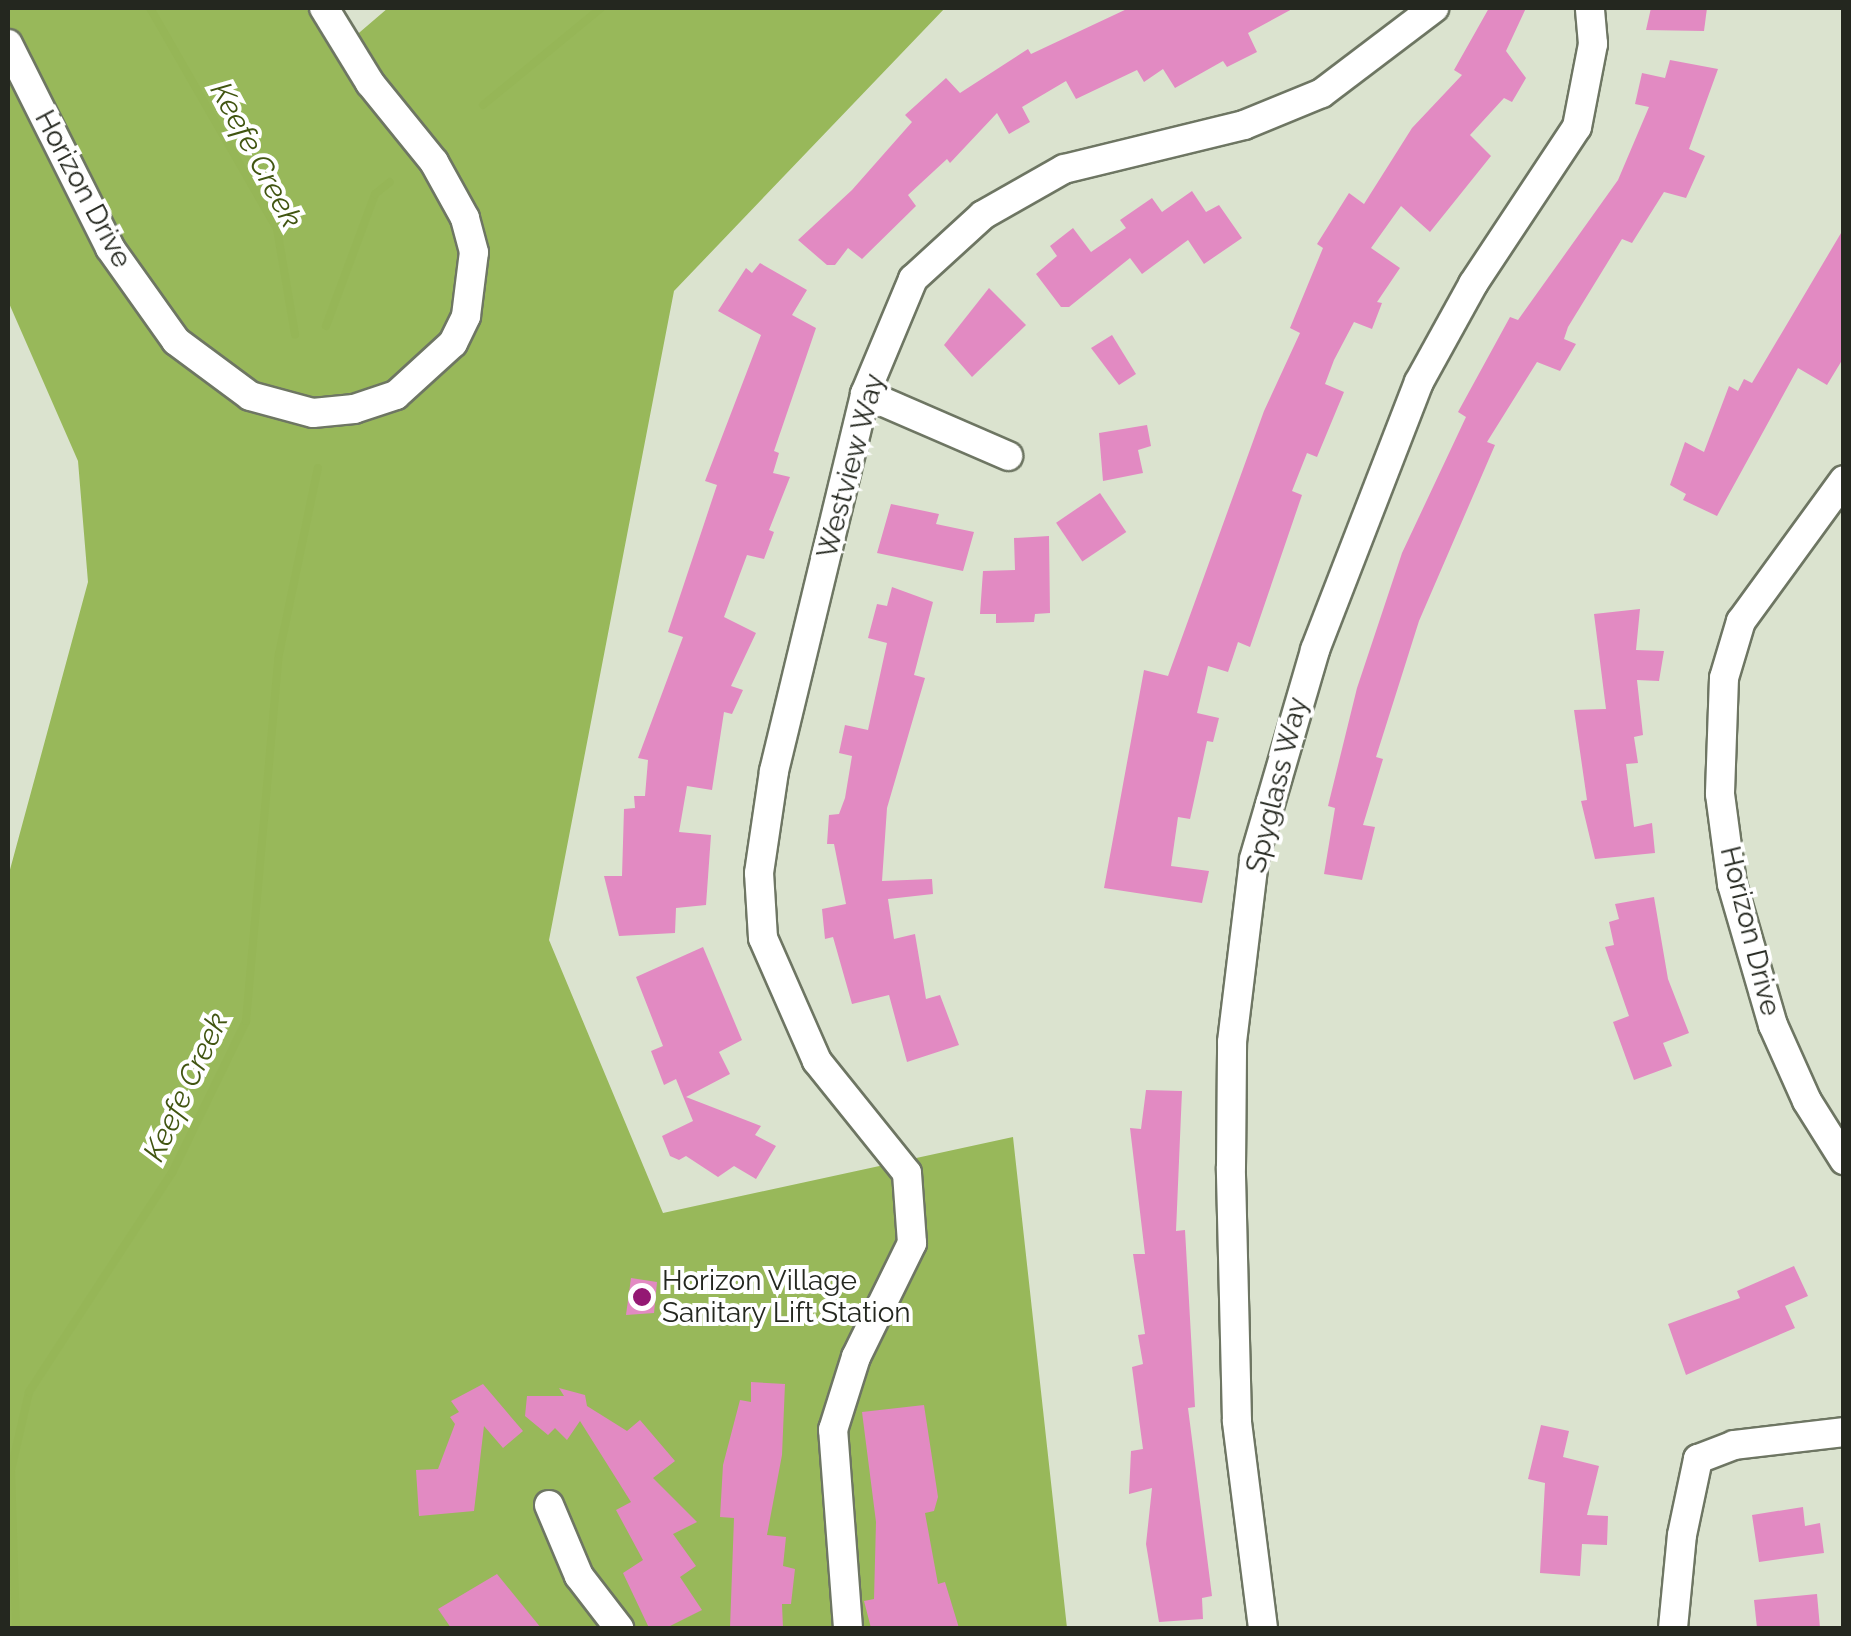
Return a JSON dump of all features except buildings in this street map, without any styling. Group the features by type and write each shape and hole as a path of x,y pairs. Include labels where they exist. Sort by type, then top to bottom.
{"street":[{"name":"Horizon Drive","path":"8,44 110,248 176,341 250,396 313,413 354,409 396,396 453,343 466,316 474,252 465,218 434,162 370,83 324,8"},
{"name":"Westview Way","path":"848,1628 833,1430 856,1358 912,1243 907,1173 817,1061 763,938 760,874 774,771 865,394 913,280 983,215 1064,169 1244,126 1322,94 1434,8"},
{"name":"Spyglass Way","path":"1264,1628 1236,1421 1230,1167 1232,1042 1254,859 1314,650 1419,382 1473,284 1577,127 1593,44 1590,8"},
{"path":"865,394 1008,456"},
{"name":"Horizon Drive","path":"1844,480 1741,621 1724,678 1720,794 1732,884 1773,1024 1844,1160"},
{"path":"1673,1628 1682,1536 1698,1459 1734,1445 1844,1432"},
{"path":"549,1506 579,1576 619,1628"}],"green space":[{"path":"8,8 331,8 346,44 388,8 945,8 674,291 549,940 663,1213 1013,1137 1067,1628 8,1628 8,877 88,582 78,461 8,301"}],"waterway":[{"name":"Keefe Creek","path":"150,8 277,229 295,334"},
{"path":"483,105 601,8"},
{"path":"326,326 375,194 390,182"},
{"name":"Keefe Creek","path":"16,1628 11,1470 29,1392 172,1173 246,1021 279,654 318,468"}],"place":[{"name":"Horizon Village Sanitary Lift Station","path":"642,1297"}]}
